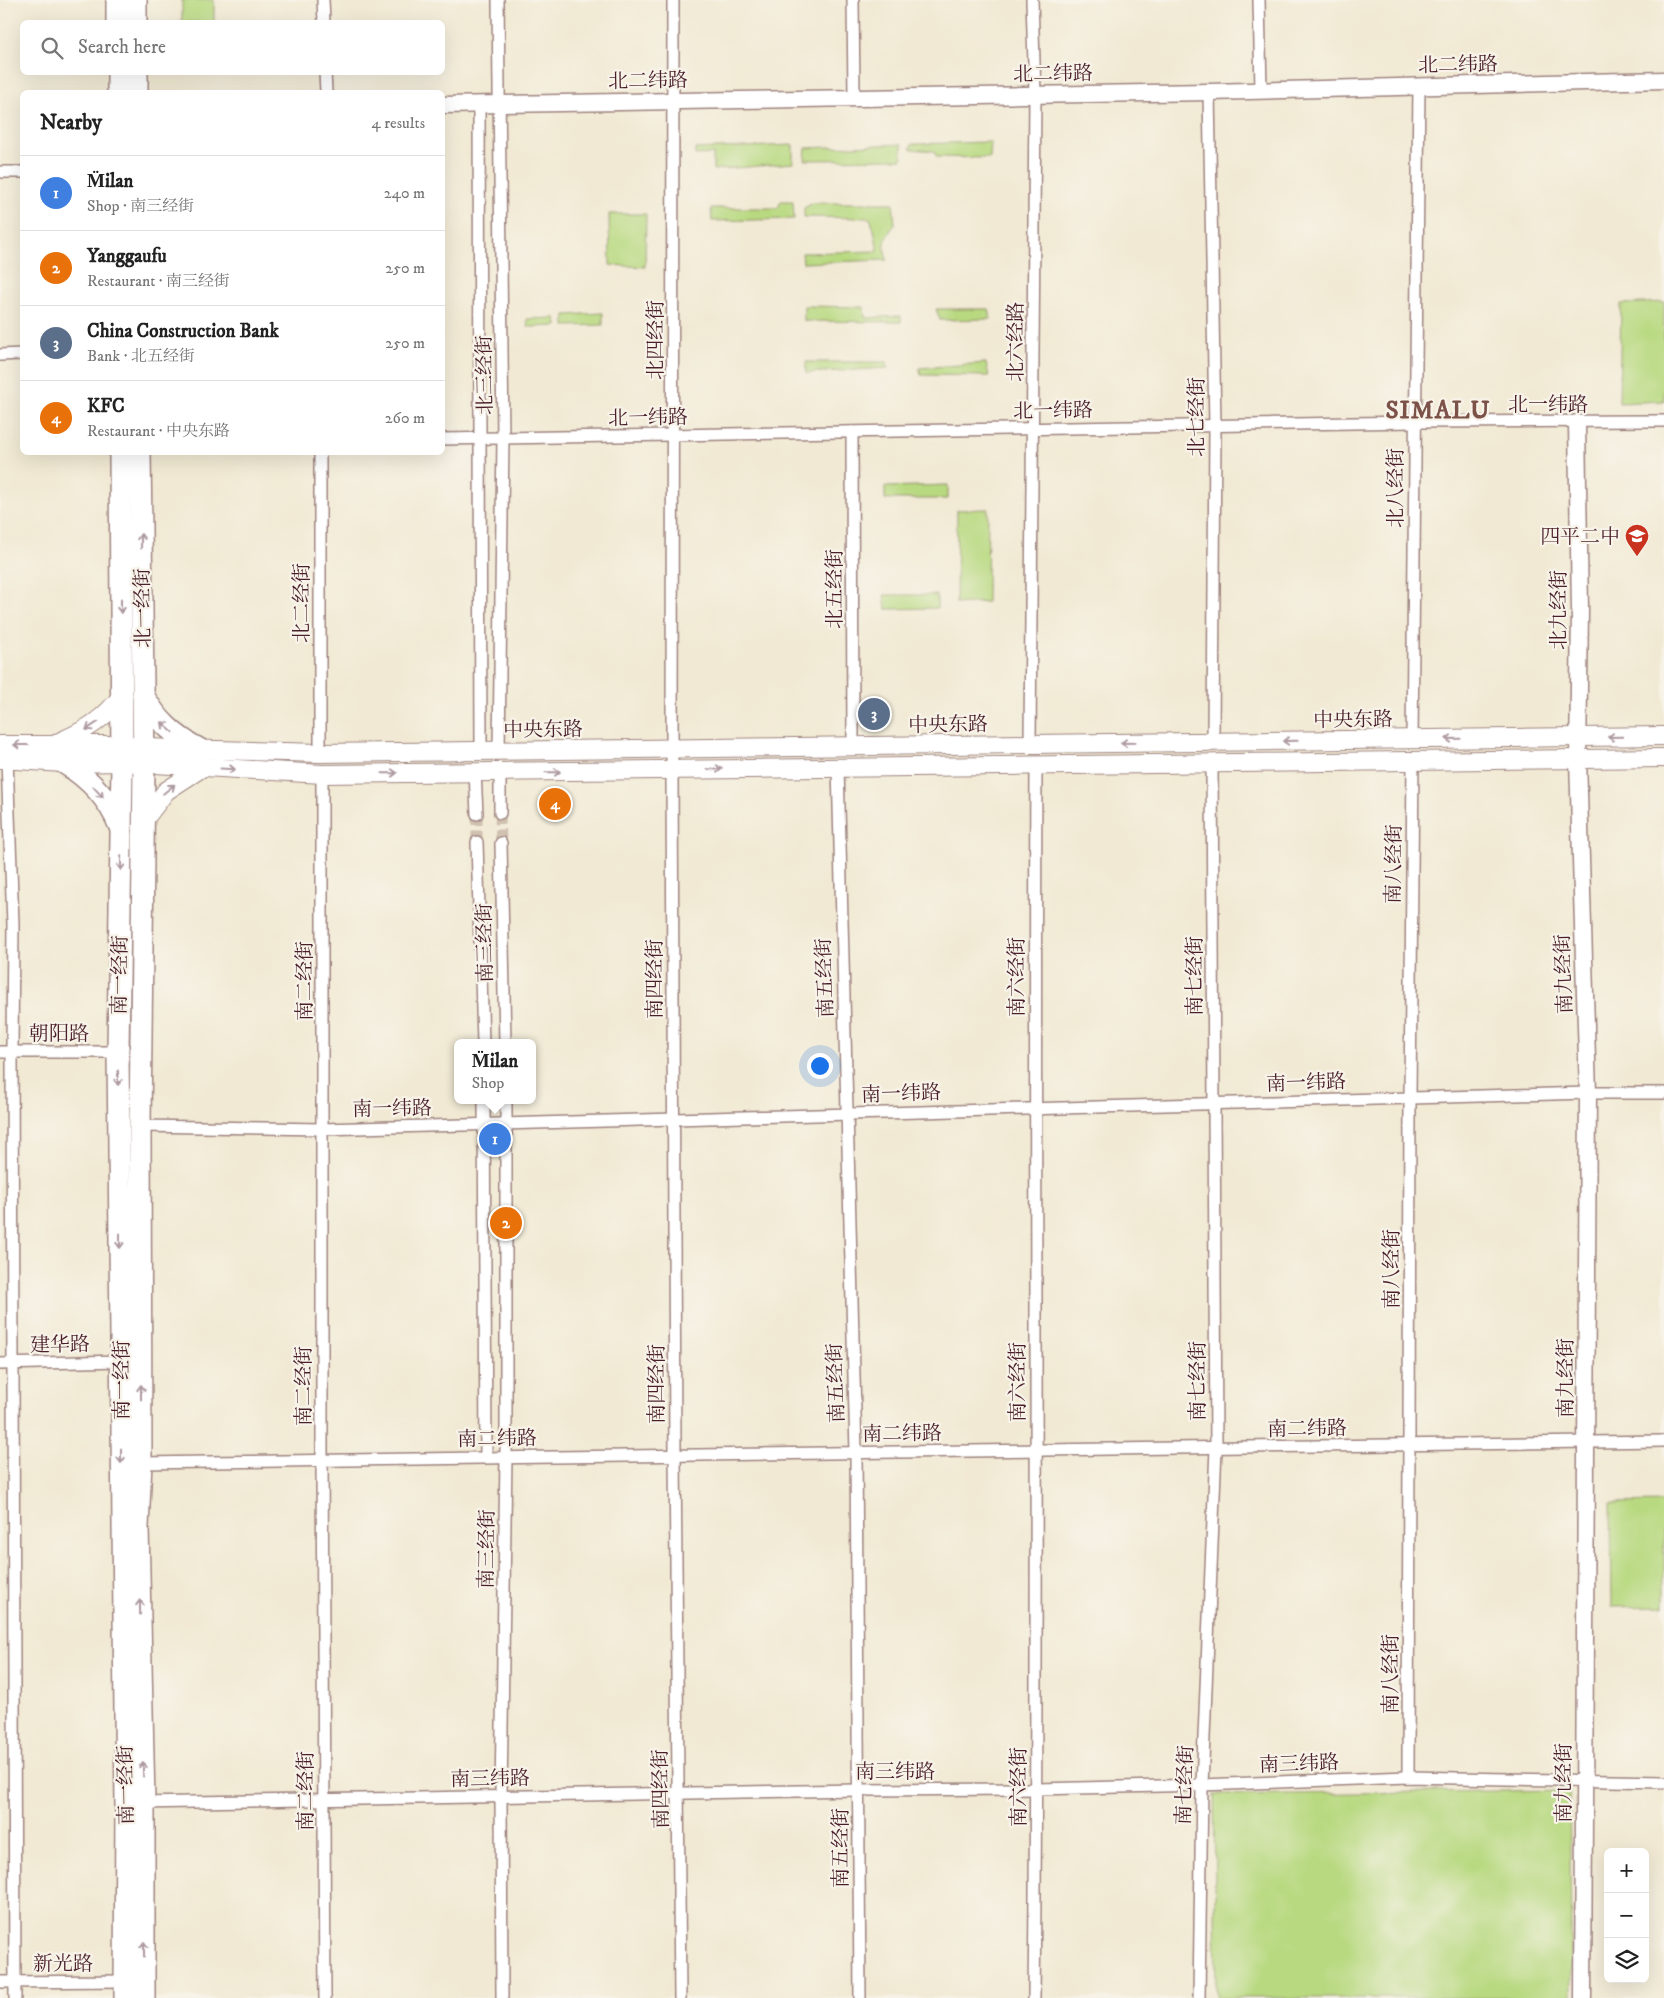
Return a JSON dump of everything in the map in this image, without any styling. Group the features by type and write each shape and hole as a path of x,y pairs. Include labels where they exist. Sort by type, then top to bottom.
{"highway":[{"path":"117,0 117,20"},
{"path":"136,0 136,20"},
{"path":"118,75 118,90"},
{"path":"137,75 137,90"},
{"name":"北一经街","path":"120,455 122,754"},
{"name":"北一经街","path":"140,455 144,756"},
{"path":"143,696 163,724 201,758"},
{"path":"58,754 102,795 117,819 121,831"},
{"name":"南一经街","path":"122,754 118,1052 121,1361 135,1803 144,1998"},
{"name":"南一经街","path":"125,1990 135,1803 138,1527 141,1463 140,1126 144,756"}],"main road":[{"path":"58,754 112,709 122,695"},
{"name":"中央东路","path":"2,754 122,754 201,758 320,753 1664,736"},
{"name":"中央东路","path":"201,758 322,774 1664,758"},
{"path":"144,820 166,791 201,758"}],"street":[{"path":"323,0 324,20"},
{"name":"北三经街","path":"498,0 503,438 499,751"},
{"name":"北四经街","path":"672,770 674,435 673,0"},
{"path":"853,0 854,98"},
{"name":"北六经路","path":"1030,744 1035,94 1032,0"},
{"path":"1259,0 1261,90"},
{"path":"325,75 326,90"},
{"name":"北二纬路","path":"445,105 1209,92 1664,80"},
{"name":"北八经街","path":"1412,740 1419,86"},
{"name":"北七经街","path":"1209,92 1215,426 1213,742"},
{"path":"479,104 481,751"},
{"path":"0,172 20,172"},
{"path":"0,354 20,354"},
{"name":"北一纬路","path":"445,439 1414,422 1577,423 1664,421"},
{"name":"北九经街","path":"1577,423 1580,611 1578,759"},
{"name":"北五经街","path":"852,432 853,746"},
{"name":"北二经街","path":"320,455 320,753"},
{"path":"2,754 13,924 6,1052 14,1364 15,1998"},
{"name":"南九经街","path":"1578,759 1588,1093 1583,1998"},
{"name":"南八经街","path":"1408,1777 1413,761"},
{"name":"南七经街","path":"1199,1998 1202,1785 1216,1448 1212,764"},
{"name":"南六经街","path":"1034,1998 1037,1450 1034,1108 1036,766"},
{"name":"南五经街","path":"838,768 856,1452 860,1998"},
{"name":"南四经街","path":"672,770 680,1998"},
{"path":"476,772 477,814"},
{"path":"500,773 500,813"},
{"name":"南二经街","path":"322,774 322,1459 325,1998"},
{"path":"477,842 483,1039"},
{"name":"南三经街","path":"501,843 505,1039"},
{"name":"朝阳路","path":"6,1052 118,1052"},
{"name":"南一纬路","path":"140,1126 322,1129 1214,1103 1588,1093 1664,1093"},
{"path":"484,1104 486,1457"},
{"name":"南三经街","path":"502,1998 501,1796 506,1456 506,1104"},
{"name":"建华路","path":"0,1364 121,1361"},
{"name":"南二纬路","path":"141,1463 506,1456 1664,1441"},
{"name":"南三纬路","path":"135,1803 859,1790 1036,1789 1408,1777 1584,1782 1664,1782"},
{"name":"新光路","path":"0,1982 125,1990"}],"green space":[{"path":"182,0 214,0 214,20 182,20"},
{"path":"991,142 990,158 937,157 934,151 910,149 912,144"},
{"path":"902,144 902,159 805,160 806,148"},
{"path":"793,145 793,163 713,170 713,154 695,155 695,149"},
{"path":"781,201 793,201 794,219 712,221 711,208 778,208"},
{"path":"813,203 893,203 895,224 885,241 887,260 803,263 802,253 878,251 870,218 804,217 804,208"},
{"path":"609,214 646,214 645,267 610,265"},
{"path":"1664,302 1664,401 1619,403 1621,304"},
{"path":"804,306 864,307 865,318 901,316 901,322 804,321"},
{"path":"936,309 989,309 991,319 940,320"},
{"path":"603,313 603,325 565,326 565,315"},
{"path":"556,318 557,326 528,327 527,319"},
{"path":"806,362 887,362 888,368 806,373"},
{"path":"986,363 989,376 921,375 919,368"},
{"path":"948,485 948,499 885,499 885,487"},
{"path":"988,509 987,602 956,604 957,510"},
{"path":"884,595 937,595 937,608 886,609"},
{"path":"1664,1502 1664,1606 1612,1607 1611,1503"},
{"path":"1569,1790 1572,1998 1216,1998 1214,1795"}],"tunnel":[{"path":"500,813 501,843"},
{"path":"477,814 477,842"}],"place":[{"name":"四平二中","path":"1637,557"},
{"name":"China Construction Bank","path":"874,714"},
{"name":"KFC","path":"555,804"},
{"name":"M̈ilan","path":"495,1139"},
{"name":"Yanggaufu","path":"506,1223"}],"district":[{"name":"SIMALU","path":"1438,409"}]}
